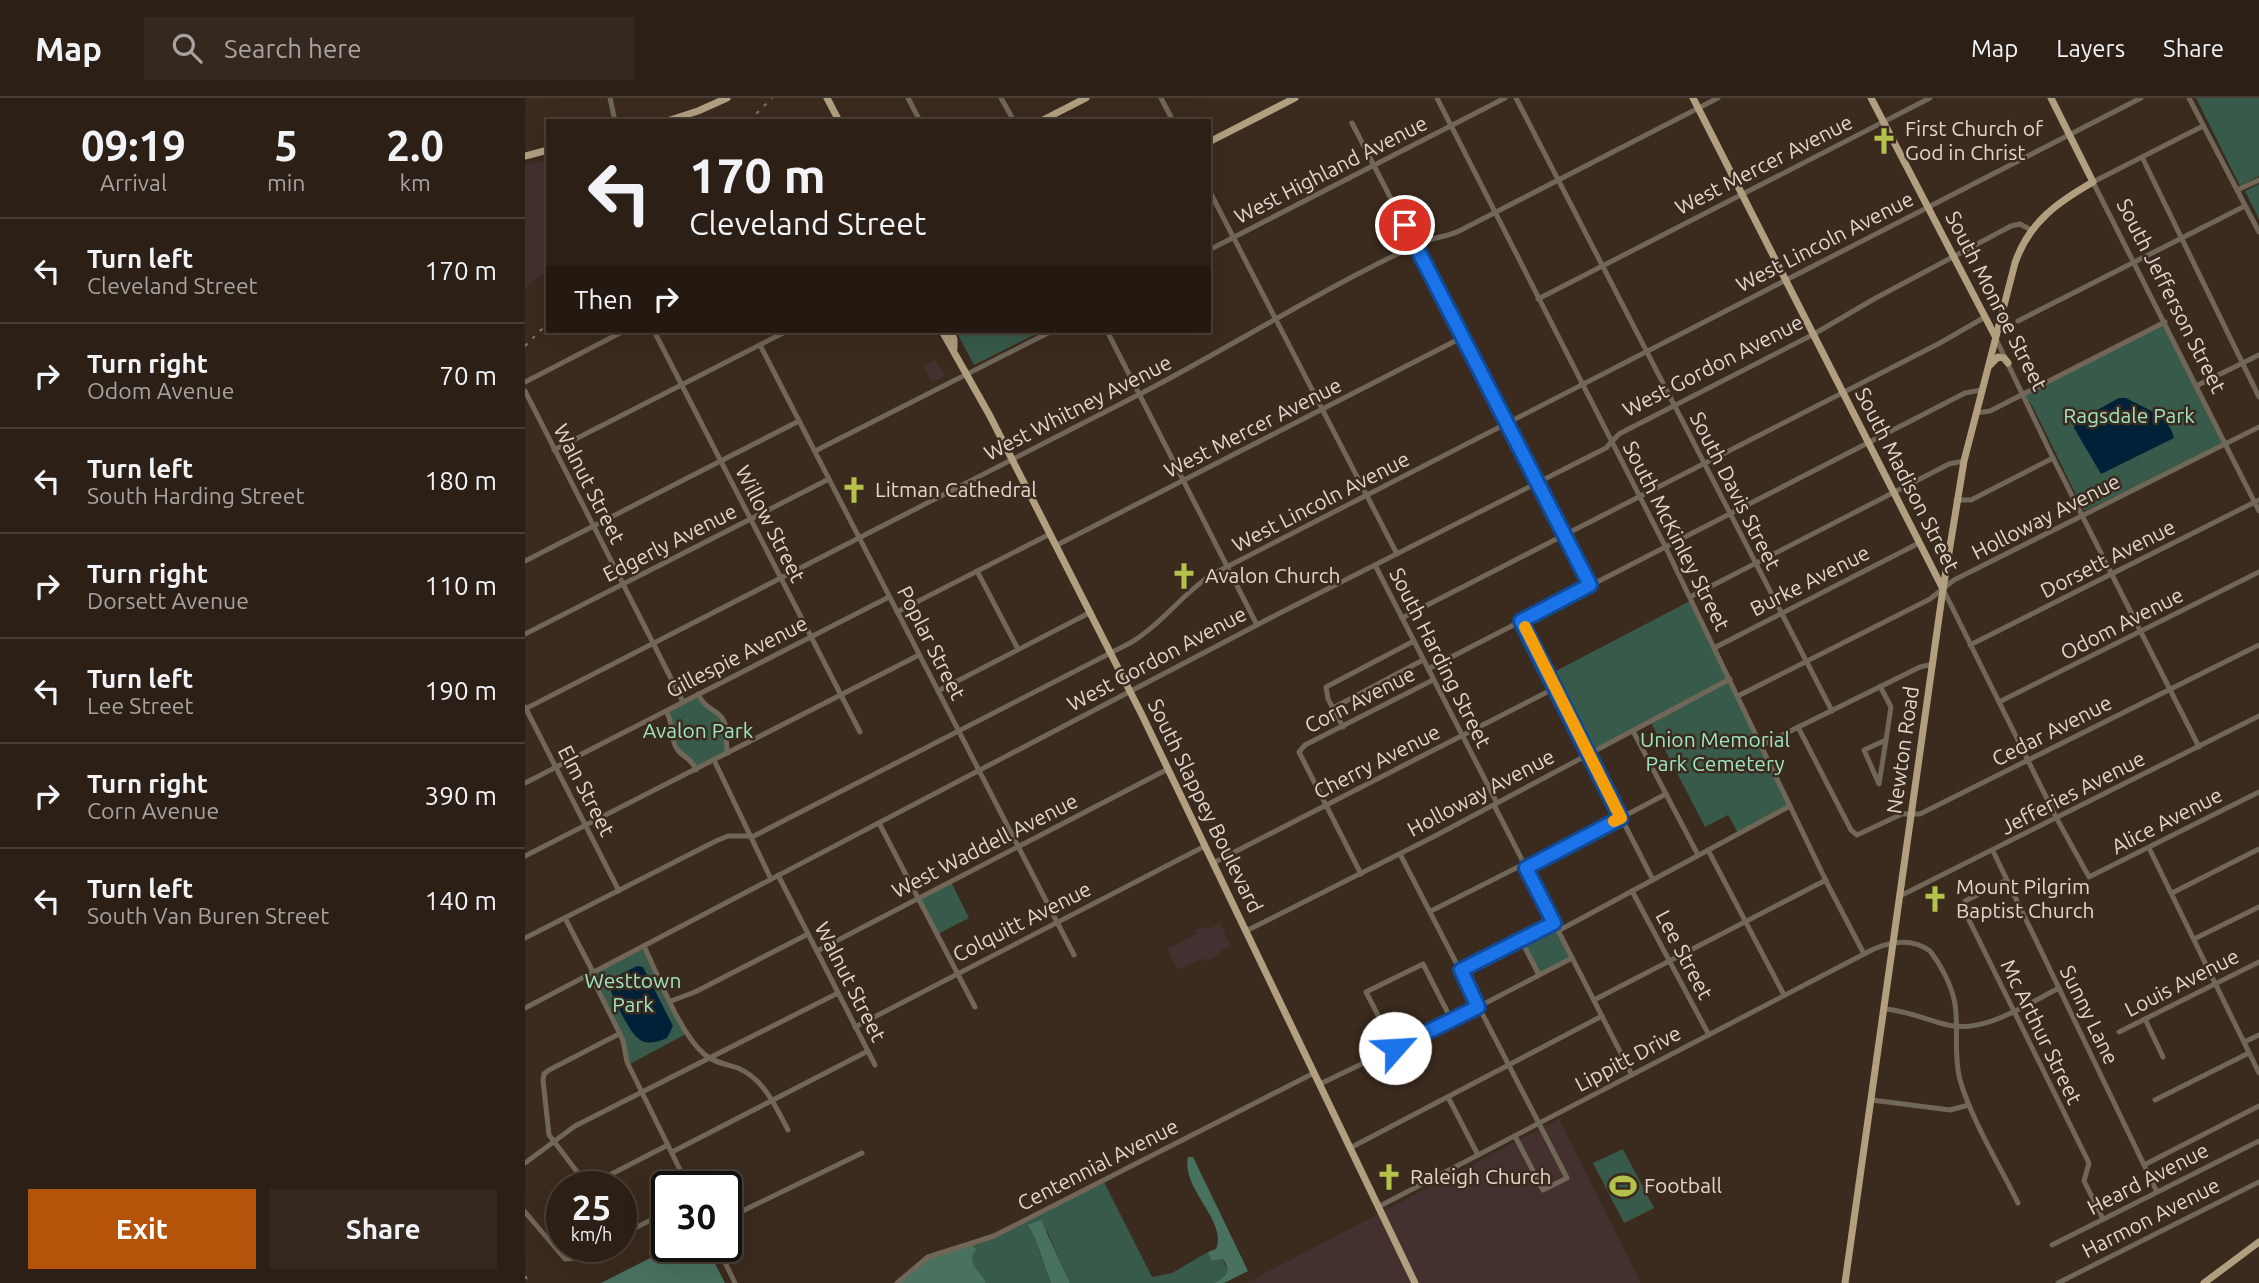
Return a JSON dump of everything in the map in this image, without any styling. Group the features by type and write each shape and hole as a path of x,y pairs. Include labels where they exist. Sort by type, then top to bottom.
{"main road":[{"path":"673,119 727,98"},
{"path":"827,98 838,119"},
{"path":"1045,119 1086,98"},
{"path":"1211,141 1295,98"},
{"name":"South Madison Street","path":"1693,98 1943,589"},
{"name":"South Monroe Street","path":"1871,98 1996,337"},
{"name":"South Jefferson Street","path":"2051,98 2093,182"},
{"path":"525,156 546,151"},
{"path":"2031,230 2057,204 2093,182"},
{"name":"Newton Road","path":"1845,1283 1957,500 1975,413 2002,310 2017,257 2031,230"},
{"path":"1983,315 1990,318 2002,310"},
{"name":"South Slappey Boulevard","path":"943,333 1013,460 1131,692 1415,1283"},
{"name":"South Slappey Boulevard","path":"951,333 954,348"},
{"path":"1987,368 1998,357 2004,358 2008,363"},
{"path":"2204,1283 2259,1242"}],"street":[{"path":"610,98 615,119"},
{"path":"908,98 919,119"},
{"path":"1002,98 1013,119"},
{"path":"1161,98 1172,119"},
{"name":"South McKinley Street","path":"1437,98 1665,546 1864,954"},
{"name":"West Highland Avenue","path":"1211,249 1505,98"},
{"name":"South Davis Street","path":"1516,98 1832,711"},
{"name":"West Whitney Avenue","path":"525,708 1214,356 1275,318 1416,246 1450,236 1718,98"},
{"name":"West Mercer Avenue","path":"1538,299 1930,98"},
{"name":"West Lincoln Avenue","path":"525,938 716,841 734,835 749,836 767,829 1111,653 1151,630 1188,592 1227,567 2141,98"},
{"path":"2189,98 2259,232"},
{"path":"1352,123 1590,585"},
{"path":"2093,182 2203,126"},
{"path":"2142,157 2259,397"},
{"path":"2237,190 2259,180"},
{"name":"South Jefferson Street","path":"2093,182 2257,501 2259,510"},
{"name":"South Harding Street","path":"1211,194 1397,554"},
{"path":"2018,321 2245,206"},
{"name":"West Gordon Avenue","path":"525,1008 1257,625 1606,448 1619,434 1814,334 2011,226 2020,224 2031,230"},
{"path":"1402,618 1842,392 1983,315"},
{"path":"1975,413 1990,411 2165,322"},
{"path":"525,382 620,333"},
{"name":"Willow Street","path":"655,333 860,732"},
{"path":"554,450 783,333"},
{"path":"815,451 1048,333"},
{"path":"1108,333 1257,625"},
{"name":"West Mercer Avenue","path":"1056,545 1463,337"},
{"name":"South Monroe Street","path":"1996,337 2053,458 2199,747"},
{"name":"Poplar Street","path":"760,345 1074,955"},
{"path":"2197,385 2259,355"},
{"name":"Corn Avenue","path":"1428,669 1965,393 1981,390"},
{"name":"Walnut Street","path":"525,391 683,702"},
{"path":"525,561 799,422"},
{"name":"Holloway Avenue","path":"1738,696 1930,599 1954,580 2259,428"},
{"path":"1957,500 1971,500 2053,458"},
{"path":"1690,597 1949,464 1964,461"},
{"name":"Edgerly Avenue","path":"525,634 829,479"},
{"name":"Dorsett Avenue","path":"1970,646 2257,501"},
{"path":"897,612 1051,534"},
{"name":"Burke Avenue","path":"1714,648 1919,543"},
{"name":"South Harding Street","path":"1374,565 1632,1075"},
{"path":"977,571 1018,649"},
{"name":"Odom Avenue","path":"1999,702 2259,572"},
{"name":"South Madison Street","path":"1943,589 2057,819 2089,877"},
{"name":"Gillespie Avenue","path":"525,783 889,597"},
{"path":"938,691 1091,612"},
{"path":"1521,621 1653,880"},
{"path":"1343,727 1326,692 1329,684 1414,641"},
{"name":"Cedar Avenue","path":"1798,727 1851,830 1857,835 1902,814 1920,814 2259,645"},
{"path":"525,856 919,655"},
{"path":"1333,708 1423,660"},
{"path":"1762,746 1880,686 1920,667 1933,664"},
{"name":"Holloway Avenue","path":"1246,931 1400,854 1730,679"},
{"name":"Corn Avenue","path":"1326,806 1301,757 1301,747 1433,680"},
{"path":"1880,686 1891,707 1886,740 1882,762 1879,784 1864,750 1886,740"},
{"name":"Cherry Avenue","path":"1213,863 1556,688"},
{"path":"698,694 704,704 724,720 724,738 728,753"},
{"name":"Elm Street","path":"525,708 619,891"},
{"path":"666,711 671,720 676,748 679,753 688,757 696,769"},
{"name":"Jefferies Avenue","path":"1900,896 2259,716"},
{"path":"1633,731 1698,855"},
{"name":"Walnut Street","path":"713,760 749,836 808,934 875,1065"},
{"name":"West Waddell Avenue","path":"817,951 1168,769"},
{"name":"Alice Avenue","path":"2089,877 2259,792"},
{"path":"1431,911 1666,794"},
{"path":"1326,806 1361,874"},
{"path":"1558,931 1790,806"},
{"path":"879,823 975,1007"},
{"name":"Colquitt Avenue","path":"855,1027 1205,846"},
{"path":"2149,848 2259,1073"},
{"path":"2172,893 2259,849"},
{"path":"1708,850 1784,995"},
{"name":"Sunny Lane","path":"1993,851 2157,1192"},
{"path":"1400,854 1567,1178 1543,1190 1515,1136"},
{"path":"1594,1000 1826,880"},
{"name":"Mc Arthur Street","path":"2007,880 1970,898 1963,905 2089,1163 2084,1181 2103,1219"},
{"name":"Lee Street","path":"1632,891 1710,1035"},
{"path":"2194,939 2259,907"},
{"path":"565,918 619,1034 627,1062 681,1171"},
{"path":"1461,970 1554,923"},
{"path":"671,1001 695,992 808,934"},
{"path":"1521,940 1539,975"},
{"path":"1894,943 1926,947 1932,953 1954,998 1956,1062 1969,1105 2018,1203"},
{"name":"Lippitt Drive","path":"1378,1207 1883,944 1894,943"},
{"path":"644,946 691,1040 711,1059 747,1073 768,1092 788,1130"},
{"path":"1320,1084 1452,1021 1572,958"},
{"name":"Louis Avenue","path":"2119,1032 2259,962"},
{"path":"1395,1048 1366,992 1423,964 1452,1021"},
{"path":"1885,1009 1911,1013 1955,1027 1981,1026 2059,988"},
{"path":"525,1163 575,1126 838,993"},
{"path":"1350,1148 1602,1016"},
{"path":"2144,1019 2163,1058"},
{"path":"576,1171 553,1141 546,1124 544,1074 619,1034"},
{"path":"2244,1042 2259,1035"},
{"path":"672,1152 868,1051"},
{"path":"2155,1100 2249,1053"},
{"name":"Centennial Avenue","path":"897,1283 928,1257 994,1236 1314,1073"},
{"path":"1448,1097 1478,1155"},
{"path":"1872,1100 1950,1111 1969,1105"},
{"path":"2144,1165 2259,1106"},
{"name":"Heard Avenue","path":"2052,1245 2259,1141"},
{"path":"617,1171 668,1145"},
{"path":"742,1211 862,1153"},
{"name":"Harmon Avenue","path":"2058,1283 2259,1182"},
{"path":"525,1212 546,1237"},
{"path":"725,1262 735,1283"}],"shaded area":[{"path":"546,160 546,272 525,288 525,165"},
{"path":"935,360 946,376 932,382 923,366"},
{"path":"1220,923 1231,946 1206,962 1203,958 1178,970 1167,949 1197,934 1196,930 1205,926 1208,930"},
{"path":"1559,1119 1641,1283 1246,1283"}],"green space":[{"path":"2196,98 2259,98 2259,176 2240,186"},
{"path":"2259,184 2259,219 2245,191"},
{"name":"Ragsdale Park","path":"2165,323 2226,444 2084,511 2024,394"},
{"path":"957,333 1038,333 974,365"},
{"path":"1690,601 1728,679 1590,752 1550,674"},
{"name":"Union Memorial Park Cemetery","path":"1729,681 1789,805 1738,833 1728,815 1705,827 1651,723"},
{"name":"Avalon Park","path":"698,695 715,711 724,725 728,752 696,769 680,752 667,711"},
{"path":"951,882 969,918 938,934 919,898"},
{"path":"1554,924 1572,958 1539,974 1521,940"},
{"name":"Westtown Park","path":"643,947 686,1034 630,1064 591,974"},
{"name":"Football","path":"1623,1149 1654,1208 1624,1223 1593,1163"},
{"path":"1188,1157 1193,1157 1248,1271 1224,1283 1214,1283 1224,1276 1227,1267 1223,1259 1211,1261 1208,1252 1216,1249 1216,1227 1191,1181"},
{"path":"1103,1180 1152,1277 1172,1273 1208,1252 1211,1261 1223,1259 1228,1272 1225,1277 1214,1283 1070,1283 1047,1231 1029,1226 1051,1283 986,1283 971,1262 972,1244"},
{"path":"1041,1220 1070,1283 1051,1283 1028,1225"},
{"path":"972,1244 976,1250 973,1263 986,1283 897,1283 928,1257"},
{"path":"651,1258 651,1262 714,1262 725,1283 601,1283"}],"water":[{"path":"2119,398 2126,398 2162,418 2172,430 2174,438 2101,474 2074,428 2074,423"},
{"path":"637,966 643,967 673,1026 667,1038 657,1042 643,1042 635,1036 607,981"}],"railway":[{"path":"751,119 772,98"},
{"path":"525,346 546,325"},
{"path":"525,1276 530,1283"}],"slow traffic":[{"path":"1525,627 1621,818 1614,821"}],"place":[{"name":"First Church of God in Christ","path":"1884,141"},
{"name":"Litman Cathedral","path":"854,490"},
{"name":"Avalon Church","path":"1184,576"},
{"name":"Mount Pilgrim Baptist Church","path":"1935,899"},
{"name":"Raleigh Church","path":"1389,1177"},
{"name":"Football","path":"1623,1186"}],"route":[{"path":"1395,1048 1478,1007 1461,970 1554,923 1526,868 1621,818 1521,621 1590,585 1405,225"}]}
